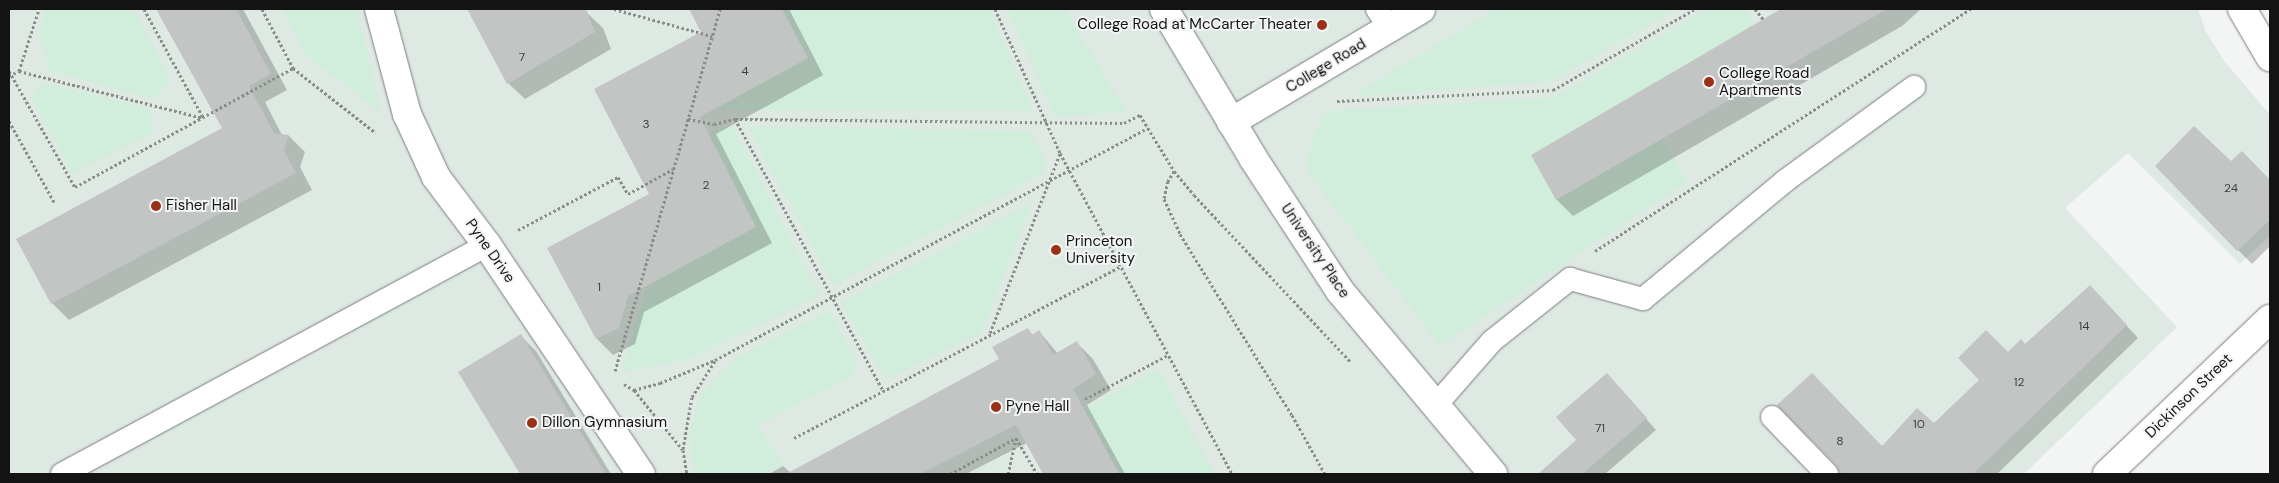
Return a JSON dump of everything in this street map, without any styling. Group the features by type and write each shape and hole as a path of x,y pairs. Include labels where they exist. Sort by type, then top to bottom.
{"street":[{"name":"Pyne Drive","path":"379,9 407,114 421,150 436,177 487,245 641,474"},
{"name":"University Place","path":"1164,9 1231,122 1340,291 1493,474"},
{"name":"College Road","path":"1231,122 1383,18 1421,9"},
{"path":"2242,9 2270,56"},
{"name":"Dickinson Street","path":"2107,474 2270,319"}],"lane":[{"path":"1436,405 1492,341 1570,279 1643,299 1785,181 1914,87"},
{"path":"62,474 487,245"},
{"path":"1772,417 1826,474"}],"path":[{"path":"10,76 19,71 40,9"},
{"path":"144,9 204,118"},
{"path":"262,9 293,68 396,149 421,150"},
{"path":"614,9 712,36"},
{"path":"586,394 613,377 720,9"},
{"path":"995,9 1060,152 1232,474"},
{"path":"1326,101 1553,90 1695,9"},
{"path":"1756,9 1763,19"},
{"path":"1594,252 1971,9"},
{"path":"9,71 10,76 75,187 293,68"},
{"path":"19,71 204,118"},
{"path":"688,118 714,124 735,119 1124,123 1140,115 1174,171 1352,363"},
{"path":"735,119 883,390"},
{"path":"9,121 54,202"},
{"path":"634,390 660,383 715,360 833,299 1148,128"},
{"path":"990,334 1060,152"},
{"path":"487,245 618,177 628,194 674,168"},
{"path":"1174,171 1168,180 1164,199 1180,234 1292,415 1325,474"},
{"path":"794,438 1120,267"},
{"path":"1085,400 1168,355"},
{"path":"687,474 683,450 692,397 715,360"},
{"path":"613,377 634,390 683,450"},
{"path":"950,474 1016,438"},
{"path":"1008,474 1016,438"},
{"path":"1016,438 1037,474"}],"shaded area":[{"name":"Princeton University","path":"9,9 2198,9 2206,32 2225,62 2270,115 2270,235 2240,264 2128,153 2065,208 2177,327 2024,474 9,474"}],"green space":[{"path":"46,9 133,9 171,81 153,99 47,70 46,50 37,39"},
{"path":"282,9 357,9 381,113 307,56"},
{"path":"782,9 989,9 1033,111 714,110 807,58"},
{"path":"1007,9 1065,9 1126,112 1055,116"},
{"path":"1496,9 1677,9 1552,81 1365,96 1357,92"},
{"path":"1707,9 1746,9 1756,24 1531,155 1556,200 1660,139 1688,181 1440,346 1309,174 1307,158 1321,116 1330,111 1555,97"},
{"path":"44,83 150,109 154,132 72,173 31,97"},
{"path":"732,125 820,295 689,359 621,372 657,252 708,133"},
{"path":"748,126 1029,131 1046,161 1044,173 833,285"},
{"path":"1032,203 981,333 886,379 841,303"},
{"path":"829,311 856,359 854,375 757,426 784,464 766,474 695,474 689,438 699,396 733,360"},
{"path":"1159,369 1214,474 1120,474 1085,409"}],"building":[{"name":"Fisher Hall","path":"156,9 236,9 271,74 249,86 274,133 289,135 284,150 296,173 51,304 16,239 222,128"},
{"path":"467,9 586,9 595,32 507,84"},
{"path":"689,9 782,9 808,58 700,117 756,227 628,296 619,328 596,339 547,248 649,194 594,89 701,32"},
{"name":"College Road Apartments","path":"1781,9 1887,9 1556,200 1531,155"},
{"path":"2194,126 2231,161 2242,151 2270,180 2270,220 2237,251 2155,166"},
{"path":"2090,285 2127,325 1973,474 1840,474 1836,465 1777,405 1812,373 1882,446 1917,408 1934,423 1979,380 1958,358 1986,330 2008,352 2021,339 2025,344"},
{"name":"Pyne Hall","path":"1028,328 1032,335 1039,330 1053,355 1077,341 1096,374 1073,389 1119,474 1043,474 1016,425 920,474 786,474 999,359 992,347"},
{"name":"Dillon Gymnasium","path":"521,334 606,474 520,474 458,372"},
{"path":"1607,373 1647,418 1582,474 1538,474 1576,440 1556,417"}],"place":[{"name":"College Road at McCarter Theater","path":"1322,25"},
{"name":"College Road Apartments","path":"1709,82"},
{"name":"Fisher Hall","path":"156,206"},
{"name":"Princeton University","path":"1056,250"},
{"name":"Pyne Hall","path":"996,407"},
{"name":"Dillon Gymnasium","path":"532,423"}]}
